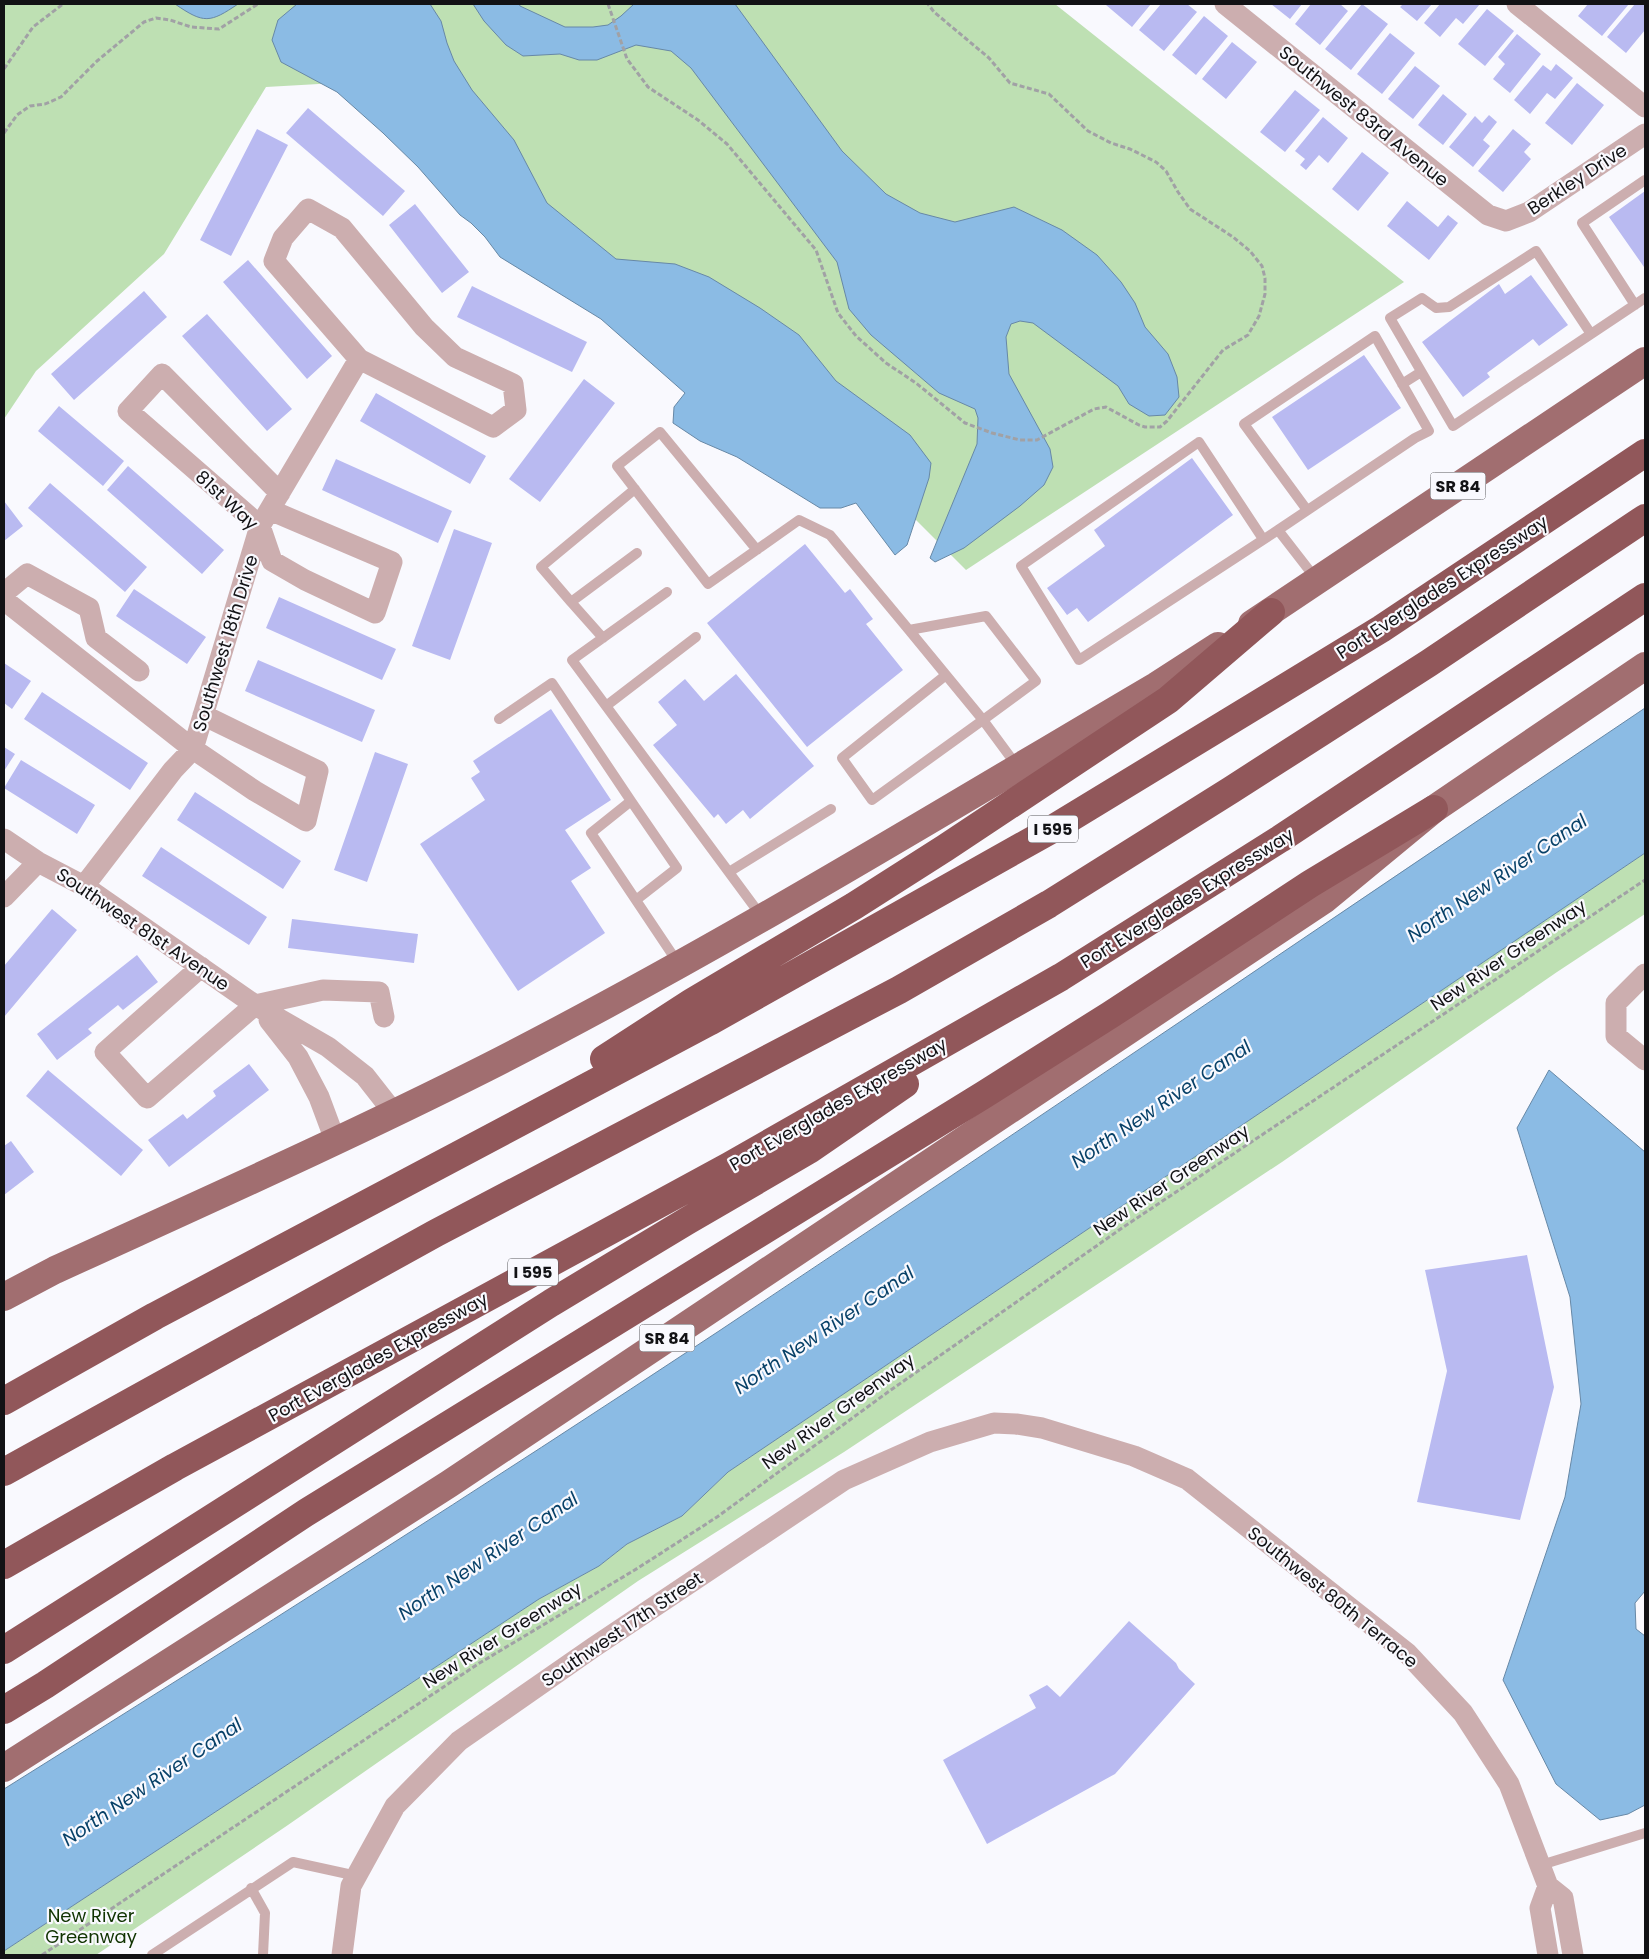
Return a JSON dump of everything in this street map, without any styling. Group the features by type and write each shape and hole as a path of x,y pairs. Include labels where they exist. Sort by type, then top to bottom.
{"highway":[{"name":"Port Everglades Expressway","path":"4,1401 155,1316 708,1022 1049,831 1382,630 1645,453"},
{"path":"4,1472 436,1233 899,990 1049,904 1404,679 1645,518"},
{"name":"Port Everglades Expressway","path":"4,1564 184,1462 729,1166 1061,978 1287,835 1645,597"},
{"path":"436,1166 692,1002 854,906 945,848 1168,700 1271,612"},
{"path":"4,1710 45,1685 307,1512 986,1094 1310,884 1434,810"},
{"path":"4,1650 551,1303 686,1221 809,1150 1061,978"}],"main road":[{"name":"SR 84","path":"4,1298 55,1270 394,1113 504,1058 762,918 1156,686 1317,582 1645,361"},
{"name":"SR 84","path":"4,1768 449,1484 1325,899 1434,810 1645,666"}],"street":[{"name":"Southwest 83rd Avenue","path":"1224,4 1488,215 1506,221"},
{"path":"1516,4 1645,107"},
{"name":"Berkley Drive","path":"1506,221 1529,212 1645,134"},
{"path":"308,209 342,228 424,327 456,357 513,384 516,410 493,427 359,359 274,261 282,238 308,209"},
{"name":"Southwest 18th Drive","path":"84,886 173,770 193,749 270,510 359,359"},
{"name":"81st Way","path":"270,510 128,411 162,374 270,510 272,562 375,613 392,562 270,510"},
{"path":"4,593 27,574 89,608 96,638 139,671"},
{"path":"4,600 193,749 306,821 318,772 203,715"},
{"name":"Southwest 81st Avenue","path":"4,839 38,862 84,886 255,1005 328,1047 365,1076 394,1113"},
{"path":"4,896 38,862"},
{"path":"201,967 105,1052 147,1098 255,1005 323,990 379,992 384,1017"},
{"path":"1645,974 1616,1004 1616,1036 1645,1060"},
{"name":"Southwest 81st Avenue","path":"255,1005 286,1039 298,1057 319,1097 335,1140"},
{"name":"Southwest 17th Street","path":"342,1955 351,1886 395,1806 459,1741 594,1647 844,1480 930,1442 994,1423 1016,1424"},
{"name":"Southwest 80th Terrace","path":"1016,1424 1042,1428 1134,1456 1188,1479 1406,1653 1463,1713 1509,1784 1548,1886 1562,1898 1574,1955"},
{"path":"1548,1886 1540,1908 1548,1955"}],"lane":[{"path":"1635,305 1582,223 1645,180"},
{"path":"1591,334 1536,251 1449,306 1436,308 1422,298 1390,318 1453,426 1645,299"},
{"path":"1263,539 1199,442 1020,566 1079,660 1278,530 1415,438 1429,431 1375,336 1244,424 1307,510"},
{"path":"1402,384 1421,372"},
{"path":"757,550 660,432 617,466 708,584 757,550 800,520 830,535 984,720 1018,767"},
{"path":"603,638 541,568 635,489"},
{"path":"1278,530 1317,582"},
{"path":"571,602 637,553"},
{"path":"667,592 572,660 762,918"},
{"path":"908,630 986,616 1036,681 872,800 842,758 946,675"},
{"path":"606,706 696,637"},
{"path":"499,719 552,683 677,868 636,900"},
{"path":"631,801 591,834 678,964"},
{"path":"729,872 831,809"},
{"path":"1541,1865 1645,1833"},
{"path":"152,1955 251,1888 294,1862 357,1876"},
{"path":"251,1888 265,1913 263,1955"}],"path":[{"path":"4,69 33,27 63,4"},
{"path":"4,133 17,114 30,106 45,104 61,97 97,61 144,22 156,18 170,20 191,27 219,29 258,4"},
{"path":"608,4 627,59 648,87 698,120 727,144 816,250 838,313 856,336 886,363 916,384 964,423 1020,440 1037,440 1054,432 1071,420 1094,409 1106,407 1138,425 1160,427 1223,350 1248,335 1259,316 1265,294 1265,278 1262,266 1250,251 1190,209 1166,171 1156,162 1130,149 1110,143 1088,131 1049,94 1010,83 989,58 934,12 928,4"},
{"name":"New River Greenway","path":"42,1955 478,1664 638,1568 717,1517 888,1392 1122,1228 1645,880"}],"green space":[{"path":"4,4 1055,4 1404,282 966,570 881,485 354,82 266,87 164,254 36,371 4,419"},
{"name":"New River Greenway","path":"1645,853 1645,914 1557,972 1282,1162 844,1452 638,1581 288,1825 96,1955 4,1955 4,1951 539,1599 599,1566 627,1544 682,1516 728,1472"}],"water":[{"path":"175,4 238,4 220,15 207,19 193,15"},
{"path":"297,4 430,4 441,21 454,61 472,90 514,140 547,203 616,259 675,264 709,277 760,308 799,335 836,381 910,435 931,463 929,478 907,545 895,555 856,503 841,508 820,508 737,457 700,441 673,423 674,407 685,393 601,319 500,257 485,237 460,215 418,167 337,92 281,62 272,40 278,20"},
{"path":"473,4 519,4 565,27 593,27 608,25 634,4 735,4 842,151 886,194 920,213 955,222 1014,207 1062,230 1097,255 1121,282 1135,303 1145,327 1168,354 1177,377 1179,397 1165,415 1149,416 1129,404 1118,386 1033,323 1020,321 1011,324 1006,337 1009,374 1050,449 1053,467 1044,485 1020,506 964,548 935,562 930,558 977,444 978,418 975,409 939,393 871,335 849,309 837,262 691,68 671,51 636,45 597,60 579,60 560,54 523,56 506,45 484,21"},
{"name":"North New River Canal","path":"1645,708 1645,853 728,1472 682,1516 627,1544 599,1566 539,1599 4,1951 4,1789 363,1562 719,1331"},
{"path":"1549,1070 1645,1152 1645,1591 1635,1603 1636,1629 1645,1636 1645,1805 1628,1814 1600,1820 1556,1784 1503,1680 1565,1497 1581,1404 1570,1297 1517,1128"}],"building":[{"path":"1107,4 1151,4 1132,27"},
{"path":"1161,4 1187,4 1197,12 1164,51 1139,30"},
{"path":"1271,4 1302,4 1290,19"},
{"path":"1311,4 1340,4 1348,11 1320,45 1295,24"},
{"path":"1362,4 1388,24 1351,70 1325,49"},
{"path":"1403,4 1432,4 1417,21 1400,7"},
{"path":"1440,4 1480,4 1463,24 1456,18 1440,37 1424,23"},
{"path":"1588,4 1629,4 1602,36 1578,16"},
{"path":"1635,4 1645,4 1645,30 1626,53 1607,37"},
{"path":"1487,9 1514,31 1485,66 1458,44"},
{"path":"1204,16 1228,36 1196,75 1172,55"},
{"path":"1390,33 1415,53 1382,94 1357,74"},
{"path":"1517,34 1541,54 1510,93 1493,79 1505,64 1498,57"},
{"path":"1232,42 1257,62 1226,99 1202,79"},
{"path":"1556,64 1573,78 1555,99 1547,93 1530,114 1514,100 1543,65 1551,71"},
{"path":"1415,66 1440,86 1413,119 1388,99"},
{"path":"1577,83 1604,105 1572,145 1545,123"},
{"path":"1295,90 1320,110 1285,152 1260,132"},
{"path":"1443,94 1467,114 1443,145 1418,125"},
{"path":"308,108 405,191 383,216 286,133"},
{"path":"1489,115 1497,122 1483,140 1490,146 1473,167 1449,147 1475,116 1482,123"},
{"path":"1323,117 1348,138 1328,163 1319,155 1306,170 1300,165 1305,159 1295,151"},
{"path":"257,129 288,145 231,256 200,240"},
{"path":"1513,129 1531,144 1524,152 1531,159 1503,192 1478,171"},
{"path":"1362,152 1389,173 1358,211 1332,189"},
{"path":"1645,191 1645,266 1644,267 1609,217"},
{"path":"1407,201 1438,227 1448,215 1458,223 1429,260 1387,226"},
{"path":"415,204 469,272 442,293 389,225"},
{"path":"248,260 332,356 307,379 223,282"},
{"path":"1531,275 1568,325 1539,346 1533,339 1487,373 1490,377 1463,397 1422,342 1499,284 1505,294"},
{"path":"472,286 587,342 572,372 457,317"},
{"path":"144,291 167,317 74,400 51,374"},
{"path":"207,314 292,409 267,431 182,336"},
{"path":"1364,355 1401,408 1308,470 1272,417"},
{"path":"584,379 615,403 540,502 509,479"},
{"path":"376,393 486,456 470,484 360,421"},
{"path":"59,406 124,461 103,486 38,431"},
{"path":"1192,458 1233,515 1088,622 1077,608 1067,615 1047,588 1105,546 1094,530"},
{"path":"336,459 452,511 438,543 322,490"},
{"path":"128,466 224,550 202,574 107,490"},
{"path":"50,483 147,567 125,592 28,508"},
{"path":"4,501 23,526 4,541"},
{"path":"454,529 492,543 450,660 412,646"},
{"path":"805,544 845,593 850,589 873,619 866,624 903,670 807,747 707,623"},
{"path":"134,589 206,637 187,664 116,616"},
{"path":"279,597 396,649 382,680 266,628"},
{"path":"258,660 375,710 362,742 245,691"},
{"path":"4,663 31,681 12,709 4,703"},
{"path":"736,674 814,766 750,819 743,810 726,824 718,814 714,818 653,745 677,725 658,702 685,679 704,701"},
{"path":"42,692 148,763 130,790 24,719"},
{"path":"551,709 611,800 565,830 591,868 571,881 605,933 518,991 420,844 485,800 471,778 480,772 473,761"},
{"path":"4,747 15,754 4,771"},
{"path":"375,752 408,764 367,882 334,870"},
{"path":"21,760 95,805 77,834 4,788"},
{"path":"195,792 301,861 283,889 177,820"},
{"path":"161,847 267,917 249,945 142,876"},
{"path":"52,909 77,930 4,1017 4,966"},
{"path":"292,919 418,934 414,963 288,948"},
{"path":"137,955 158,982 123,1010 118,1005 88,1029 92,1033 57,1060 37,1034"},
{"path":"249,1064 269,1090 169,1167 148,1140 183,1114 187,1119 216,1096 213,1091"},
{"path":"48,1070 143,1150 121,1176 26,1096"},
{"path":"11,1141 34,1172 4,1195 4,1146"},
{"path":"1527,1255 1554,1387 1520,1520 1417,1502 1447,1371 1425,1270"},
{"path":"1129,1621 1176,1663 1179,1669 1195,1684 1115,1774 987,1844 943,1760 1036,1708 1029,1695 1047,1685 1060,1697"}]}
